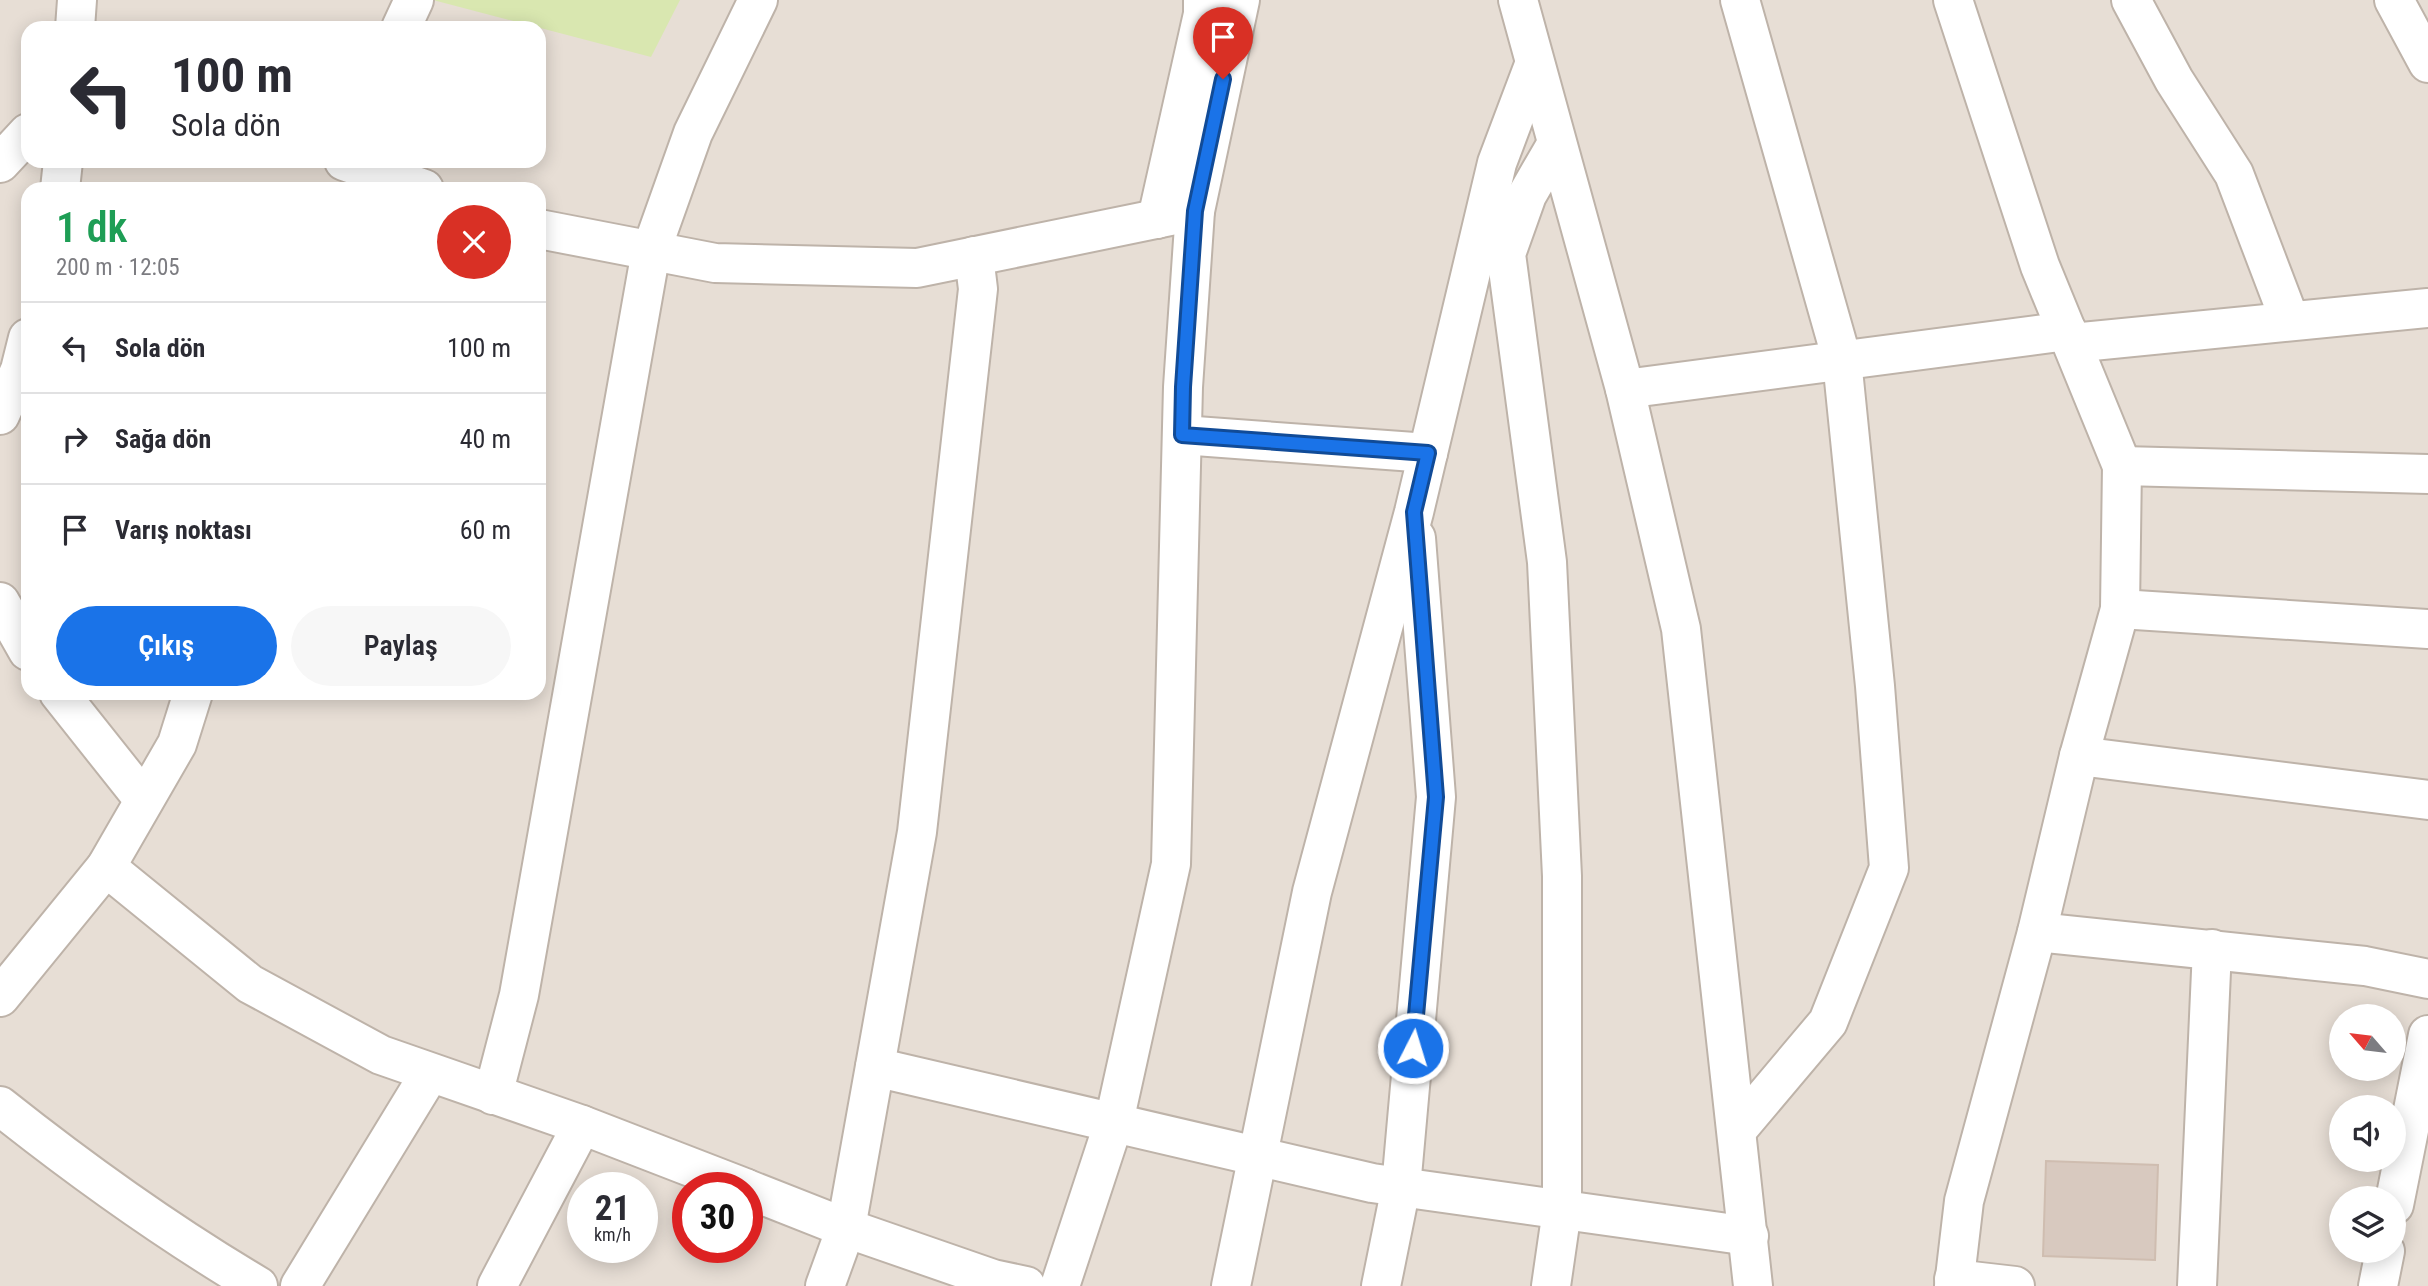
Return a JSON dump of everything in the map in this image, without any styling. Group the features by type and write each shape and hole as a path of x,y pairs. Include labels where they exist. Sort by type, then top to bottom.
{"street":[{"path":"76,21 77,0"},
{"path":"404,21 414,0"},
{"path":"493,1095 519,995 651,251 693,133 758,0"},
{"path":"1157,219 1203,14 1203,0"},
{"path":"1060,1286 1114,1122 1171,864 1183,387 1195,211 1240,0"},
{"path":"1518,0 1625,389 1681,629 1753,1286"},
{"path":"1737,1130 1828,1022 1889,868 1875,686 1842,360 1740,0"},
{"path":"1953,0 2040,266 2122,466 2120,609 2079,755 2037,932 1964,1201 1954,1283 2015,1286"},
{"path":"2131,0 2174,80 2234,174 2290,321"},
{"path":"2394,0 2428,63"},
{"path":"1231,1286 1312,892 1414,512 1497,163 1534,65"},
{"path":"0,163 21,140"},
{"path":"1552,1286 1562,1210 1562,876 1547,562 1506,254 1527,195 1556,145"},
{"path":"364,168 404,182"},
{"path":"546,230 715,263 917,268 1195,211"},
{"path":"825,1286 846,1228 917,832 978,289 974,256"},
{"path":"1625,389 1842,360 2069,337 2290,321 2428,307"},
{"path":"0,415 21,366"},
{"path":"1182,435 1428,453"},
{"path":"2122,466 2428,474"},
{"path":"1381,1286 1401,1187 1436,797 1414,512"},
{"path":"0,602 21,638"},
{"path":"2120,609 2428,629"},
{"path":"65,700 144,800"},
{"path":"0,997 106,867 177,744 192,700"},
{"path":"2079,755 2428,800"},
{"path":"106,867 250,984 381,1055 582,1125 702,1172"},
{"path":"2037,932 2365,966 2428,979"},
{"path":"2197,1286 2212,949"},
{"path":"2398,1186 2428,1035"},
{"path":"875,1067 1372,1183 1749,1236"},
{"path":"300,1286 430,1073"},
{"path":"0,1106 81,1171 158,1225 258,1286"},
{"path":"497,1286 582,1125"},
{"path":"763,1196 846,1228 993,1279 1026,1286"},
{"path":"2378,1286 2383,1263"}],"shaded area":[{"path":"0,0 2428,0 2428,1286 0,1286"}],"green space":[{"path":"433,0 680,0 651,57 546,30 546,21 513,21"}],"building":[{"path":"2046,1161 2158,1165 2155,1260 2043,1256"}],"route":[{"path":"1223,79 1195,211 1182,435 1428,453 1414,512 1436,797 1413,1048"}]}
